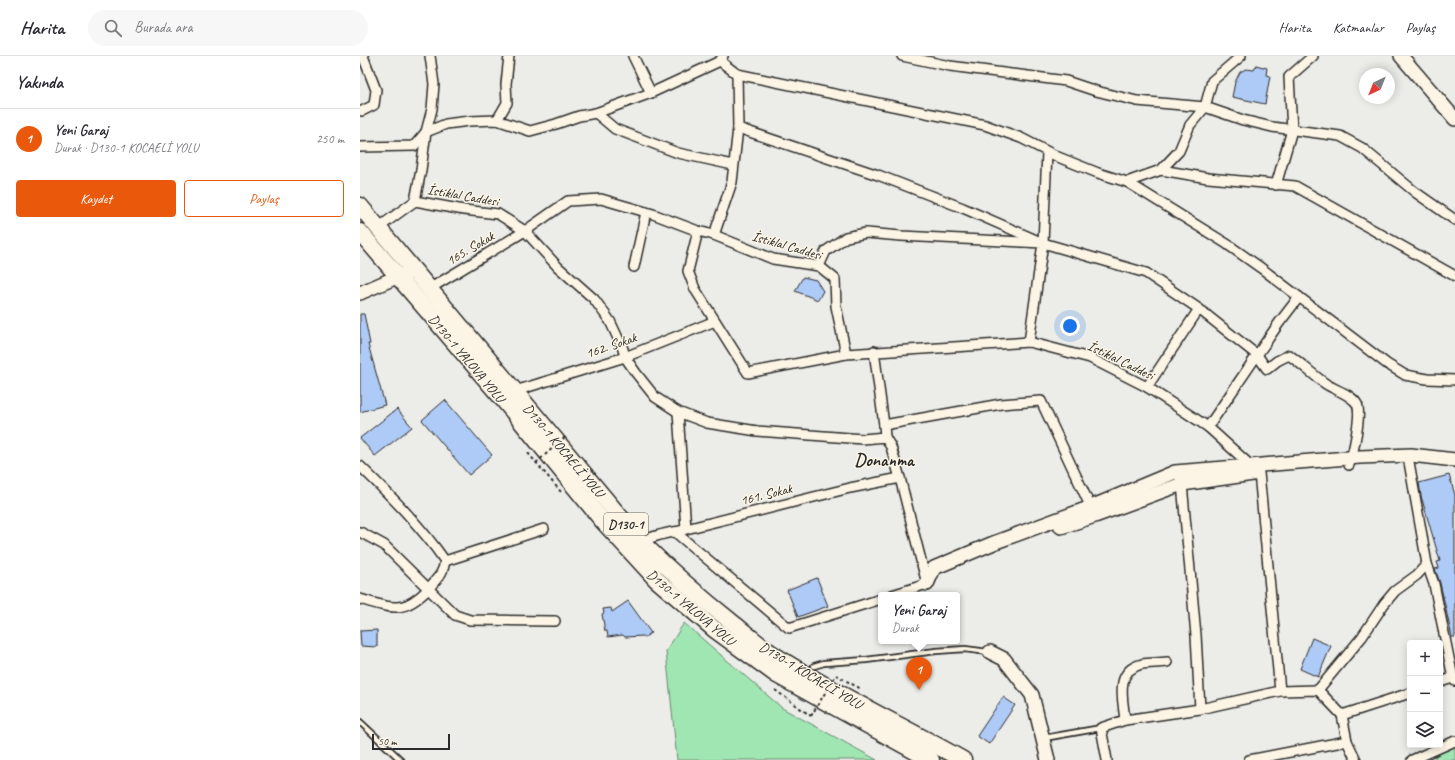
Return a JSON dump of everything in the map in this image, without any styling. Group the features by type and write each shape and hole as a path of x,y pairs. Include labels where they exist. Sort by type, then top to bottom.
{"highway":[{"name":"D130-1 KOCAELİ YOLU","path":"360,206 378,228 406,273 429,289 641,542 668,570 702,599 777,657 867,709 962,760"},
{"name":"D130-1 YALOVA YOLU","path":"360,232 406,273 502,398 602,520 657,580 714,629 777,675 931,760"}],"street":[{"path":"362,111 374,105 376,90 363,56"},
{"path":"415,201 422,170 426,132 432,109 434,84 430,56"},
{"path":"497,120 507,103 506,84 509,56"},
{"path":"633,56 651,93"},
{"path":"902,56 950,66 1066,81 1096,91 1138,101 1205,107 1243,120 1292,130 1340,136 1362,148 1415,192 1455,220"},
{"path":"1127,182 1161,170 1178,152 1190,125 1205,107 1212,81 1241,56"},
{"path":"1276,185 1292,130 1289,77 1312,56"},
{"path":"1401,56 1455,119"},
{"path":"360,147 414,146 426,132 446,124 469,120 497,120 530,131 579,116 596,113 651,93 722,58 738,74 985,125 1021,138 1047,152 1098,173 1127,182 1227,244 1387,364 1405,375 1427,379 1455,380"},
{"path":"714,235 732,182 738,128 738,74"},
{"path":"596,113 615,129 678,153 734,164"},
{"path":"738,128 878,175 963,208 1043,243 1146,273 1199,309 1257,355 1267,369 1277,361 1289,355 1325,384 1352,399 1358,405 1358,415 1355,445 1350,461"},
{"path":"1029,342 1043,243 1047,152"},
{"path":"1161,170 1208,178 1295,186 1455,276"},
{"name":"İstiklal Caddesi","path":"378,228 415,201 464,210 498,214 525,231 568,201 601,198 714,235 773,259 819,266 834,279 836,306 846,354 1029,342 1090,358 1147,387 1208,427 1255,469"},
{"path":"634,267 646,212"},
{"path":"525,231 558,267 594,299 610,321 623,349 625,357 656,397 678,412 707,423 757,430 863,439 885,436"},
{"name":"165. Sokak","path":"429,289 525,231"},
{"path":"698,231 688,272 695,289 748,373 846,354"},
{"path":"819,266 826,251 846,236 866,233 1043,243"},
{"path":"360,293 406,273"},
{"path":"1208,427 1299,297"},
{"path":"1147,387 1199,309"},
{"name":"162. Sokak","path":"515,391 625,357 715,320"},
{"path":"874,351 885,436 891,447 900,478 927,584"},
{"path":"884,425 1000,404 1041,401 1093,511"},
{"path":"678,412 686,529"},
{"path":"1093,511 1175,472 1299,468 1350,461 1408,459 1455,460"},
{"path":"1408,459 1455,466"},
{"path":"1408,459 1427,564 1434,584 1454,680 1443,682"},
{"path":"360,466 378,483 432,542 445,561 444,572 411,604 400,607 382,605 360,599"},
{"path":"902,592 927,584 933,574 984,552 1093,511 1182,484 1255,469"},
{"path":"1255,469 1280,691"},
{"path":"1175,472 1182,484 1196,635 1200,709"},
{"name":"161. Sokak","path":"641,542 647,538 682,531 850,488 900,478"},
{"path":"445,561 544,529"},
{"path":"360,532 384,545 455,615 470,620 555,621"},
{"path":"675,532 789,628 878,599"},
{"path":"1318,690 1362,637 1384,604 1395,591 1417,575 1427,564"},
{"path":"990,652 1004,659 1032,695 1048,760"},
{"path":"1125,720 1122,683 1128,671 1141,664 1168,662"},
{"path":"1107,760 1101,728 1125,720 1200,709 1280,691 1318,690 1342,715 1347,741 1356,760"},
{"path":"1342,715 1407,693"},
{"path":"1249,760 1347,741"},
{"path":"1412,760 1455,741"}],"lane":[{"path":"814,666 824,663 866,660 965,648 990,652"},
{"path":"360,722 401,760"},
{"path":"1043,738 1101,728"}],"path":[{"path":"528,453 536,463 565,437"},
{"path":"793,704 811,716 836,675 859,688"}],"green space":[{"path":"684,623 782,708 877,760 677,760 666,651"},
{"path":"1455,744 1455,760 1436,760 1434,753"}],"building":[{"path":"1256,65 1267,68 1266,75 1270,76 1265,104 1232,97 1235,82 1240,72 1246,69 1254,70"},
{"path":"803,277 816,280 823,291 818,300 795,291"},
{"path":"360,314 364,314 370,344 368,344 385,405 360,412"},
{"path":"445,400 492,455 469,475 422,420"},
{"path":"397,409 412,427 375,456 360,438"},
{"path":"1449,475 1455,495 1455,637 1452,637 1440,583 1435,569 1439,568 1437,562 1440,561 1421,496 1419,483"},
{"path":"817,578 828,606 798,617 787,590"},
{"path":"628,601 651,633 645,637 625,637 623,635 608,637 607,631 605,631 602,614 604,613 603,609 611,608 612,612"},
{"path":"377,630 377,647 361,646 360,631"},
{"path":"1312,638 1331,646 1318,677 1300,669"},
{"path":"1003,697 1015,705 989,744 977,736"}],"place":[{"name":"Yeni Garaj","path":"919,690"}],"district":[{"name":"Donanma","path":"884,460"}]}
